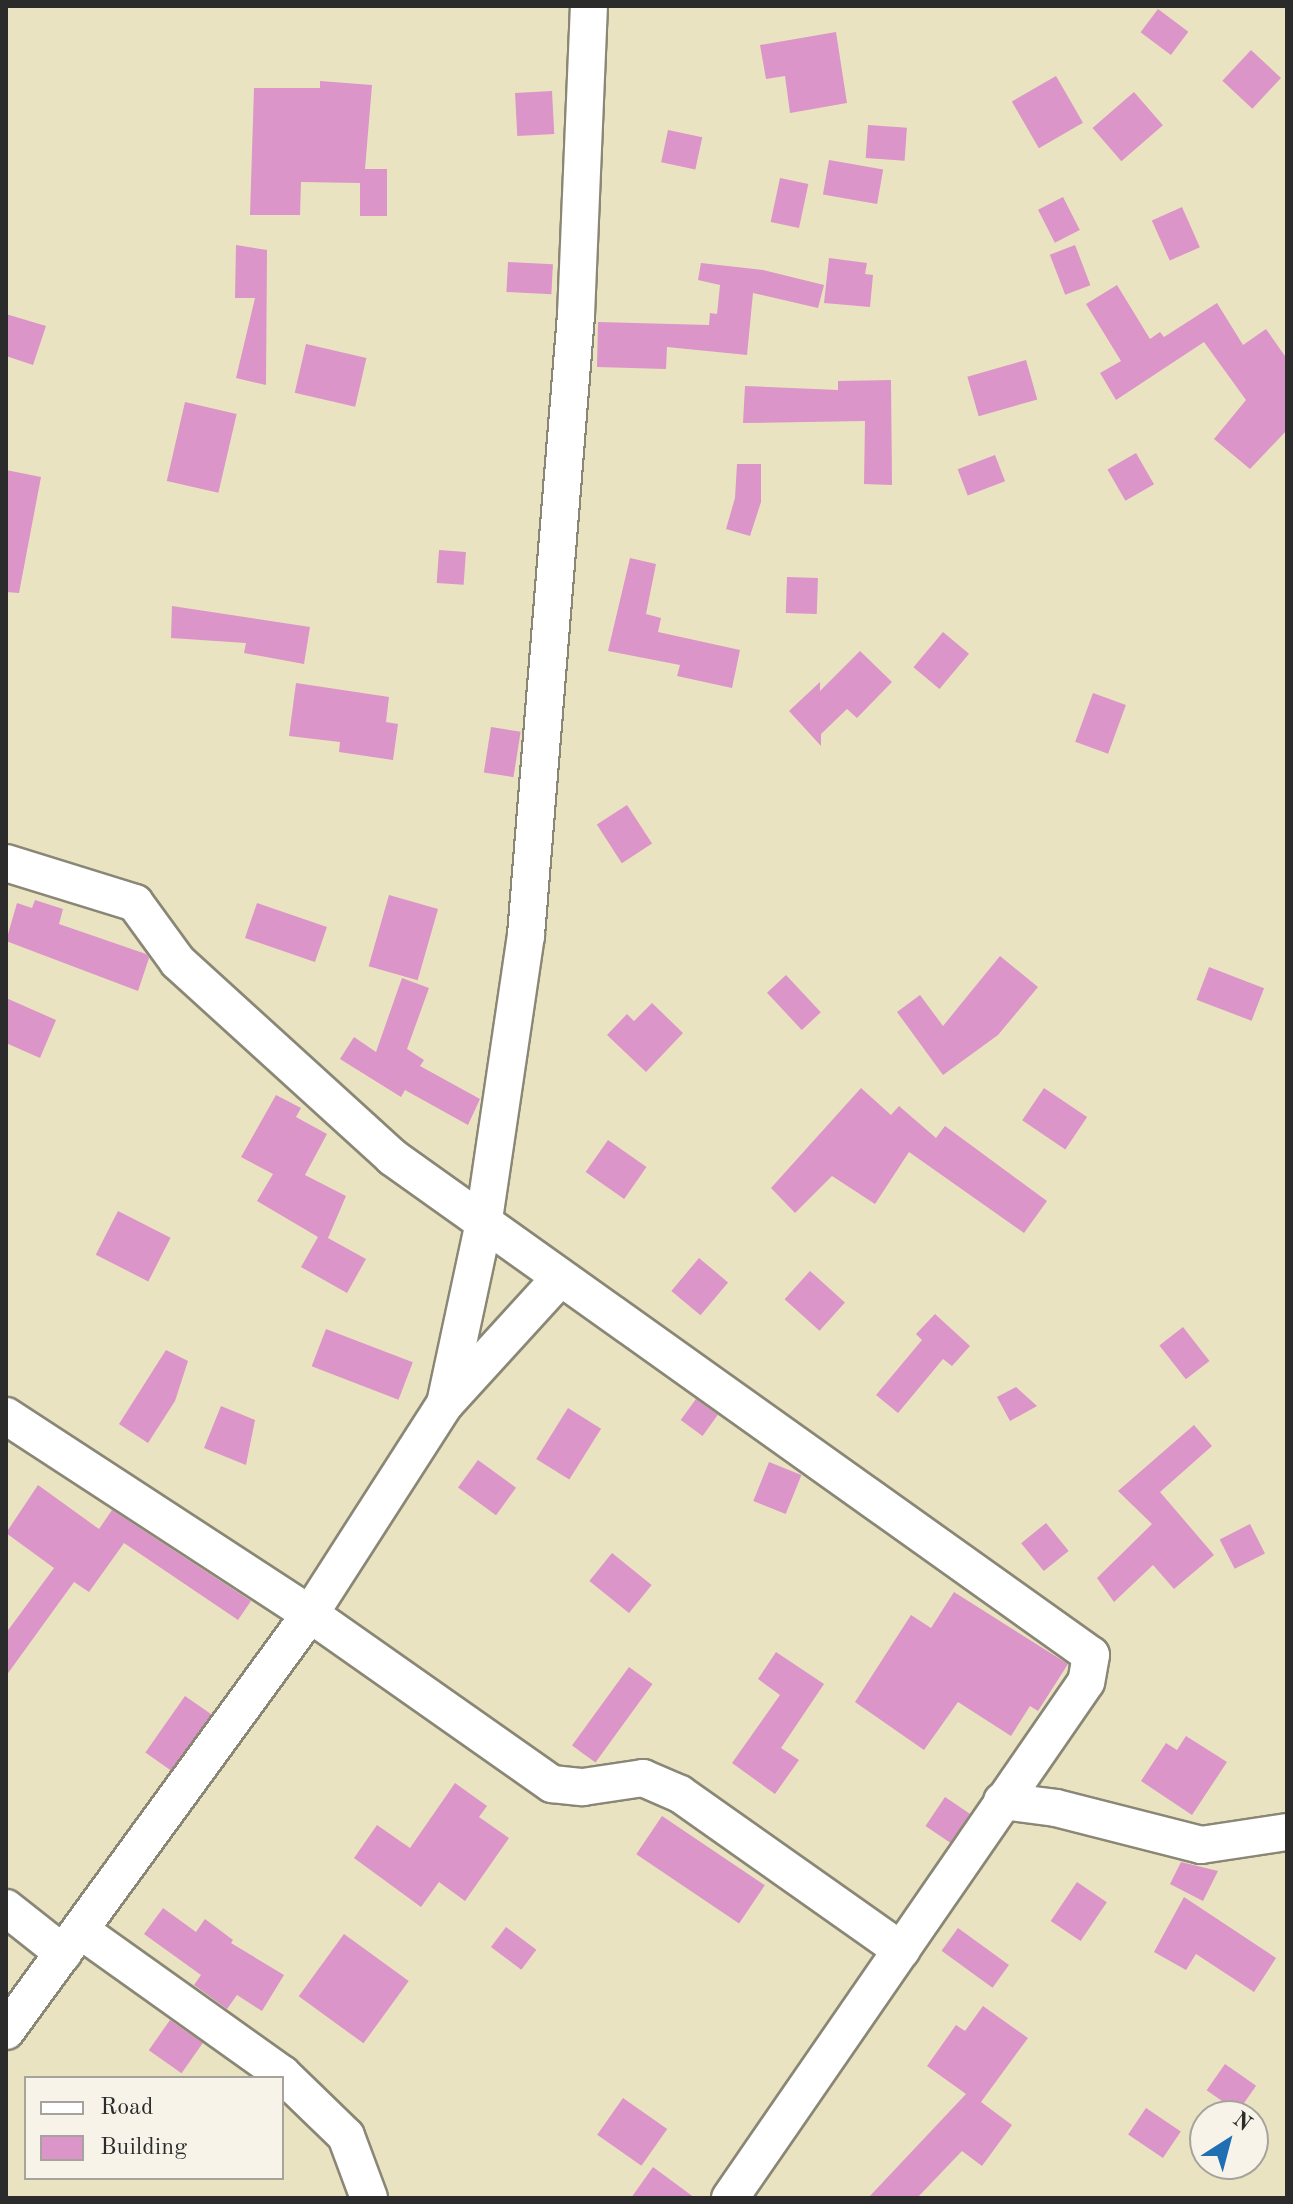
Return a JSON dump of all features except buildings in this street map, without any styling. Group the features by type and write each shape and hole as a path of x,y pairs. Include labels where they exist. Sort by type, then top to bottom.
{"street":[{"path":"445,1404 483,1226 526,935 576,315 589,6"},
{"path":"6,863 135,903 178,962 392,1157 483,1226 1091,1655 1086,1682 730,2198"},
{"path":"6,2031 310,1614 445,1404 560,1278"},
{"path":"6,1416 310,1614 552,1784 583,1787 643,1778 680,1794 901,1950"},
{"path":"1002,1801 1056,1808 1201,1845 1287,1832"},
{"path":"6,1908 72,1942 282,2074 346,2136 369,2198"}]}
